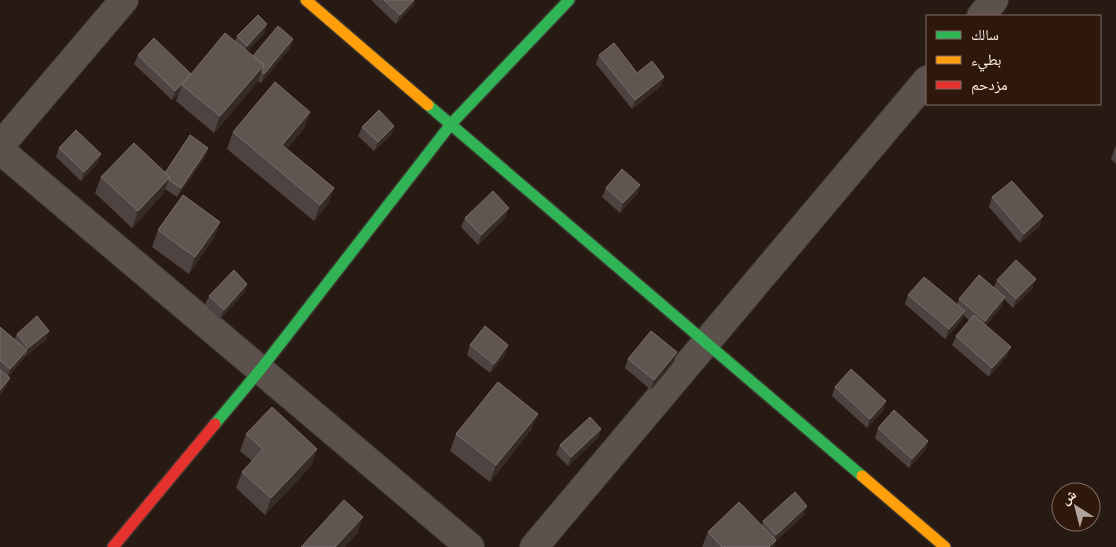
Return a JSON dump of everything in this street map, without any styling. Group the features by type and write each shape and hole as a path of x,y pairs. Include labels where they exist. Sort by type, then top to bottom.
{"street":[{"path":"0,146 124,0"},
{"path":"306,0 945,547"},
{"path":"113,547 260,370 451,124 569,0"},
{"path":"982,15 994,0"},
{"path":"534,547 926,81"},
{"path":"0,150 470,547"}],"building":[{"path":"384,0 414,0 400,15"},
{"path":"258,15 267,24 247,46 237,36"},
{"path":"278,26 293,39 264,74 262,71 264,65 253,56"},
{"path":"225,33 264,65 220,116 182,85"},
{"path":"154,38 191,74 175,91 138,55"},
{"path":"614,43 637,73 652,61 664,77 635,100 599,55"},
{"path":"275,82 310,112 282,145 334,188 320,205 233,132"},
{"path":"379,110 394,126 378,142 362,127"},
{"path":"76,130 101,154 84,172 59,148"},
{"path":"190,135 208,148 181,188 169,180 170,177 165,173"},
{"path":"134,143 170,177 138,211 101,177"},
{"path":"622,169 640,185 623,203 606,188"},
{"path":"1012,181 1043,216 1024,234 992,197"},
{"path":"493,191 509,208 481,235 465,218"},
{"path":"183,195 220,222 195,257 158,230"},
{"path":"1016,260 1036,279 1016,299 997,280"},
{"path":"234,270 247,284 224,310 209,296"},
{"path":"979,275 1005,297 985,321 959,299"},
{"path":"924,277 965,311 949,329 908,295"},
{"path":"974,315 1011,347 992,368 956,336"},
{"path":"37,316 49,331 28,348 17,334"},
{"path":"485,326 508,345 494,364 470,345"},
{"path":"0,327 27,350 10,369 0,360"},
{"path":"651,331 677,352 654,380 628,359"},
{"path":"851,369 886,401 870,419 835,387"},
{"path":"0,370 10,378 0,390"},
{"path":"498,382 538,414 496,465 456,434"},
{"path":"272,407 317,449 271,498 242,472 263,449 246,434"},
{"path":"894,410 928,441 912,459 878,428"},
{"path":"590,417 601,429 571,457 560,445"},
{"path":"795,492 807,506 776,535 763,521"},
{"path":"344,500 363,517 335,547 301,547"},
{"path":"739,502 776,540 769,547 722,547 708,532"}],"traffic: fast":[{"path":"215,424 260,370 451,124 569,0"},
{"path":"428,105 862,476"}],"traffic: slow":[{"path":"306,0 428,105"},
{"path":"862,476 945,547"}],"traffic: jam":[{"path":"113,547 215,424"}]}
